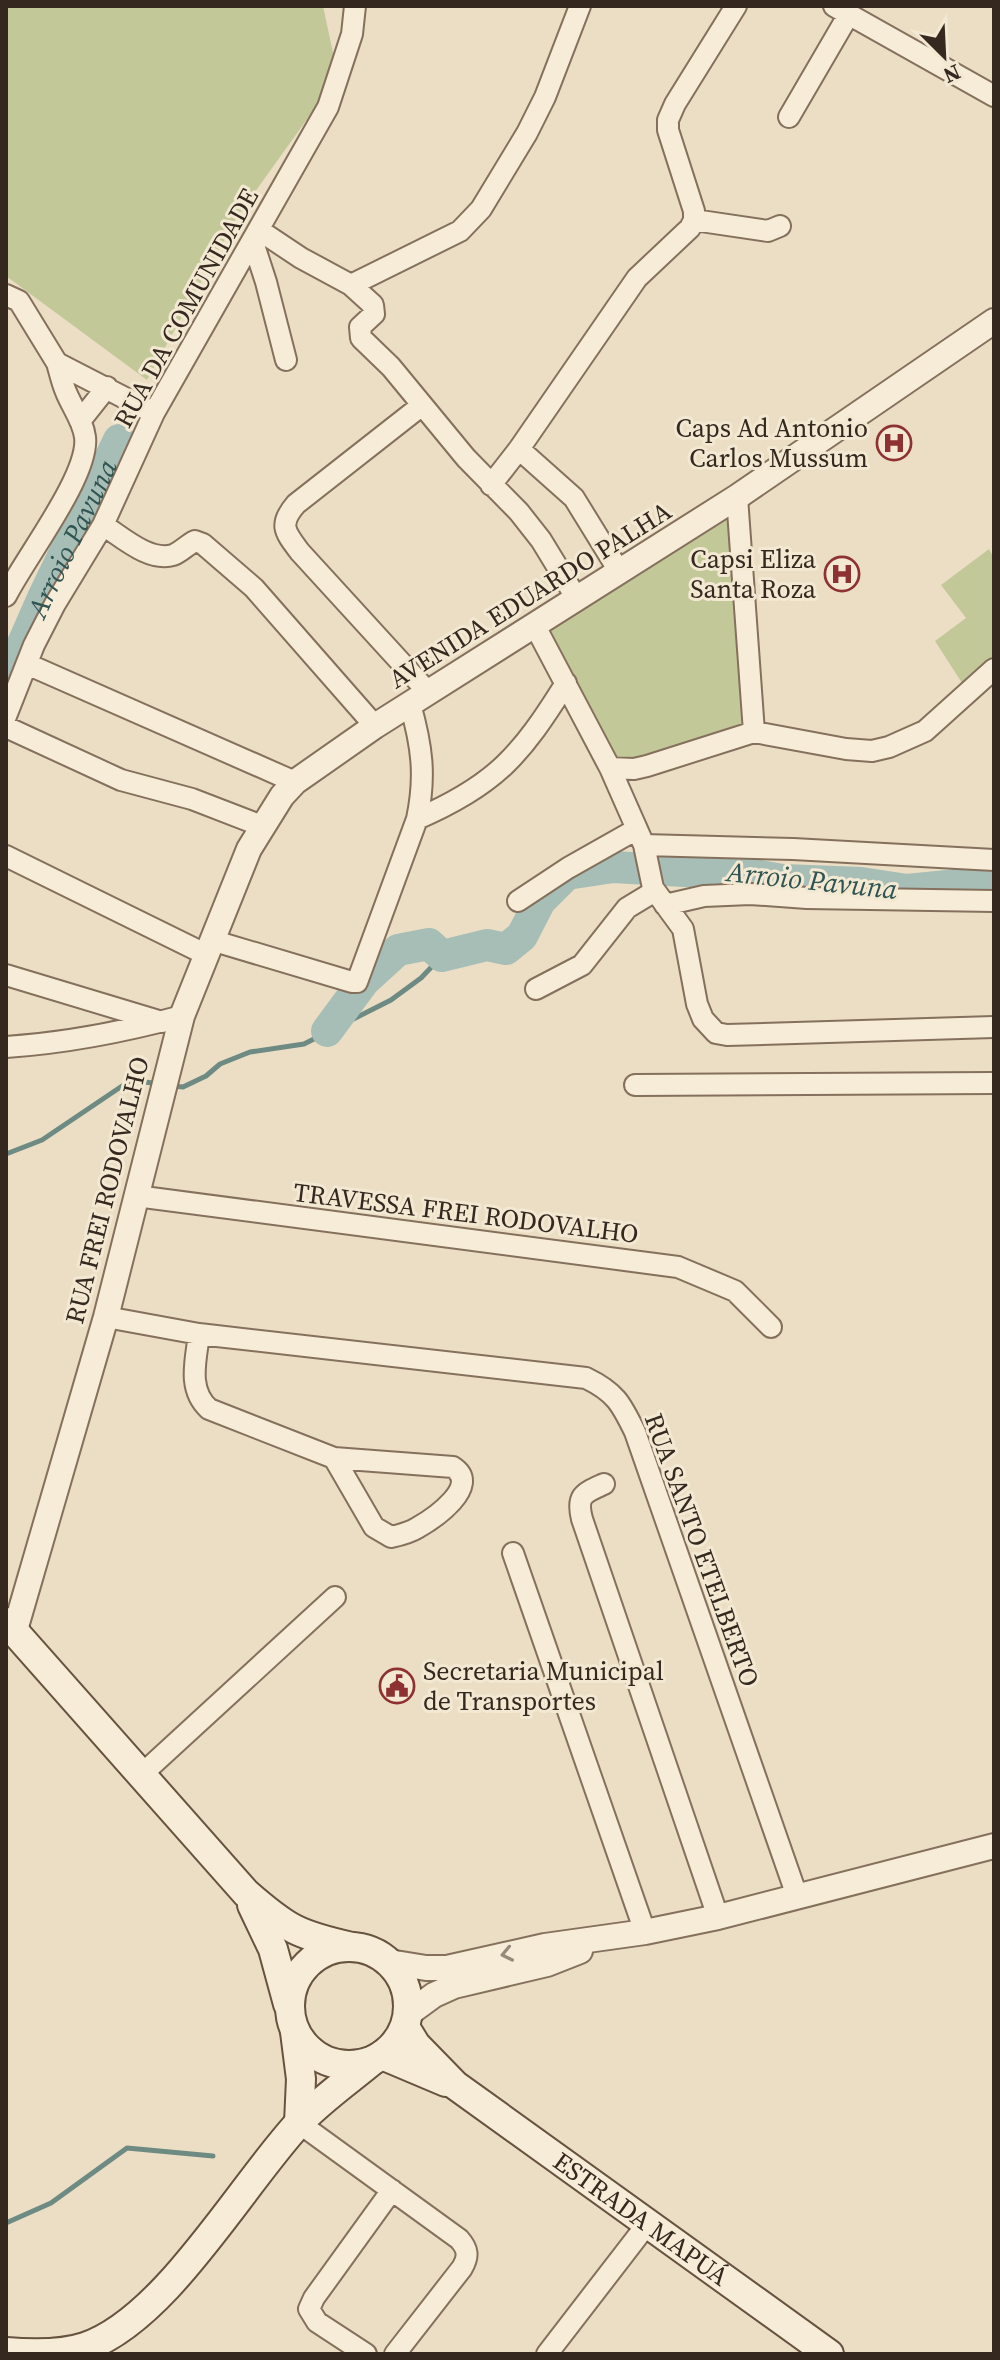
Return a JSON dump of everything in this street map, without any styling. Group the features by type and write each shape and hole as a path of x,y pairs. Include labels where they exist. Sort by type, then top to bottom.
{"main road":[{"path":"6,2352 88,2350 150,2303 299,2123 395,2043 406,2021 408,2000 399,1973 378,1954 300,1934 285,1926 246,1893 11,1626"},
{"path":"246,1893 273,1949 292,2020 301,2079 299,2123"},
{"path":"352,1947 335,1949 307,1965 291,1993 292,2020 314,2054 327,2061 342,2065 377,2058"},
{"name":"ESTRADA MAPUÁ","path":"406,2021 427,2057 455,2085 829,2354"},
{"name":"ESTRADA MAPUÁ","path":"377,2058 455,2085"}],"street":[{"name":"RUA DA COMUNIDADE","path":"6,716 55,604 103,525 154,413 328,107 352,34 355,6"},
{"path":"351,285 460,231 481,209 545,97 580,6"},
{"path":"491,485 637,278 684,234 694,220 694,211 670,140 668,120 736,6"},
{"path":"789,117 842,10 993,97"},
{"path":"694,220 768,231 780,226"},
{"path":"256,236 351,285 375,309 374,314 360,327 361,338 391,367 421,406 519,512 541,540 577,599"},
{"path":"256,236 286,360"},
{"path":"6,295 19,301 57,363 85,437 81,463 74,480 6,596"},
{"name":"AVENIDA EDUARDO PALHA","path":"295,782 375,726 737,497 994,321"},
{"path":"57,363 154,413"},
{"path":"80,421 107,387"},
{"path":"6,856 208,947 357,982 417,819 423,765 419,698 300,552 284,525 287,514 296,504 421,406"},
{"path":"519,449 574,498 619,571"},
{"path":"737,497 754,732"},
{"path":"103,525 154,555 175,554 195,541 203,544 254,588 375,726"},
{"path":"535,626 610,768 642,844 657,895 683,929 697,1004 703,1019 716,1033 994,1027"},
{"path":"27,664 295,782"},
{"path":"610,768 647,766 754,732 846,749 872,751 889,747 904,743 925,731 994,669"},
{"path":"417,819 462,798 502,770 539,726 566,683"},
{"path":"6,727 121,780 192,799 262,826"},
{"name":"RUA FREI RODOVALHO","path":"11,1626 106,1317 171,1050 172,1019 208,947 249,849 282,796 295,782"},
{"path":"518,901 568,868 642,844 994,860"},
{"path":"536,989 582,965 627,908 657,895 750,894 994,901"},
{"path":"6,975 172,1019"},
{"path":"6,1047 57,1043 125,1032 172,1019"},
{"path":"635,1085 994,1083"},
{"name":"TRAVESSA FREI RODOVALHO","path":"136,1196 678,1267 735,1291 771,1327"},
{"name":"RUA SANTO ETELBERTO","path":"106,1317 199,1334 586,1378 607,1388 621,1404 635,1432 797,1896"},
{"path":"199,1334 194,1381 201,1402 209,1409 334,1458 453,1467 462,1478 461,1487 456,1498 426,1522 391,1537 374,1527 334,1458"},
{"path":"604,1484 586,1492 581,1498 582,1519 718,1917"},
{"path":"513,1553 645,1932"},
{"path":"141,1775 335,1597"},
{"path":"389,1962 447,1968 545,1946 612,1939 718,1917 994,1846"},
{"path":"406,2021 434,1995 454,1986 547,1964 612,1939"},
{"path":"299,2123 459,2239 467,2255 462,2268 395,2354"},
{"path":"366,2354 317,2322 309,2309 392,2190"},
{"path":"547,2354 648,2223"}],"green space":[{"path":"6,6 323,6 338,76 237,217 147,380 6,276"},
{"path":"731,510 754,732 617,779 543,629"},
{"path":"989,549 994,558 994,677 971,697 935,641 966,618 941,585"}],"waterway":[{"name":"Arroio Pavuna","path":"6,682 119,440"},
{"name":"Arroio Pavuna","path":"327,1031 364,981 398,950 429,944 442,956 487,945 506,949 522,936 540,901 567,874 613,867 702,872 731,867 742,873 783,880 861,883 907,890 957,885 994,888"},
{"path":"173,1086 183,1087 206,1076 220,1064 250,1052 304,1044 391,1000 421,978 442,956"},
{"path":"6,1154 42,1140 131,1080 159,1084"},
{"path":"6,2223 51,2203 127,2148 213,2156"}],"place":[{"name":"Caps Ad Antonio Carlos Mussum","path":"894,443"},
{"name":"Capsi Eliza Santa Roza","path":"842,574"},
{"name":"Secretaria Municipal de Transportes","path":"397,1686"}]}
